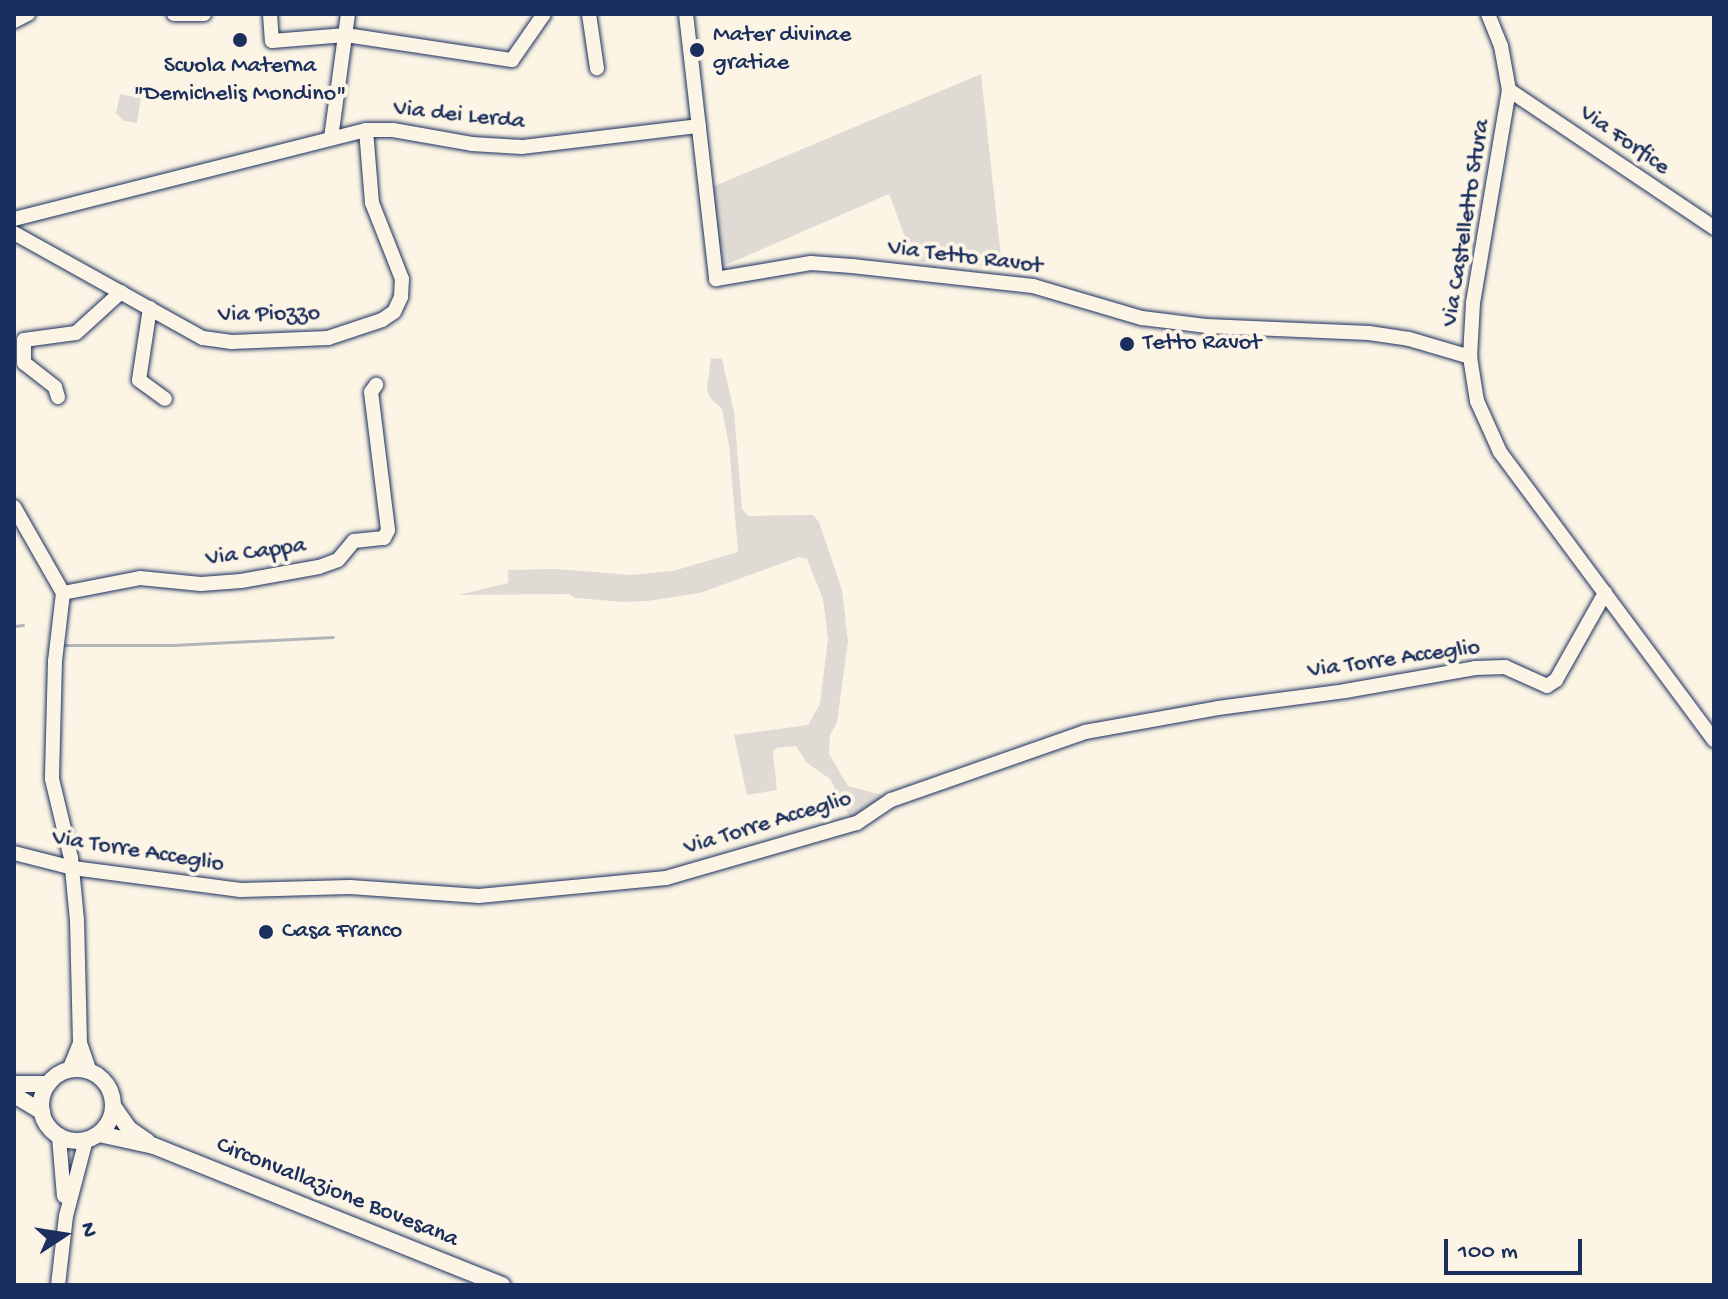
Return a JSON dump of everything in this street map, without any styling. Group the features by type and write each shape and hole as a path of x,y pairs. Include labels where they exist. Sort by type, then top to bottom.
{"main road":[{"path":"14,1084 48,1084 69,1070 90,1072 107,1085 113,1106 106,1127 92,1137 59,1137 45,1122 42,1112 48,1084"},
{"path":"14,1095 42,1112"},
{"name":"Circonvallazione Bovesana","path":"113,1106 129,1129 154,1146 502,1285"},
{"name":"Circonvallazione Bovesana","path":"92,1137 154,1146"}],"street":[{"path":"174,14 204,14"},
{"path":"270,14 272,41 346,35 512,60 544,14"},
{"path":"331,138 348,14"},
{"path":"589,14 597,68"},
{"name":"Via Tetto Ravot","path":"686,14 714,275 718,280 811,263 852,266 1033,286 1142,318 1206,326 1369,333 1409,339 1470,357"},
{"name":"Via Castelletto Stura","path":"1488,14 1501,46 1509,90 1473,303 1470,357 1477,401 1488,430 1523,484 1714,740"},
{"name":"Via Forfice","path":"1509,90 1714,228"},
{"name":"Via dei Lerda","path":"14,219 366,130 393,130 472,144 522,147 699,126"},
{"name":"Via Piozzo","path":"21,237 203,338 232,342 315,340 388,317 399,304 403,287 372,203 366,130"},
{"path":"21,237 31,215"},
{"path":"58,397 55,387 24,363 24,340 76,333 121,292"},
{"path":"150,308 139,380 165,399"},
{"name":"Via Cappa","path":"63,593 140,578 201,584 241,581 319,567 338,560 354,541 384,538 388,530 371,392 376,385"},
{"path":"14,507 63,593 55,661 52,779 73,868 80,1043 90,1072"},
{"name":"Via Torre Acceglio","path":"14,853 73,868 213,889 350,887 464,896 666,878 857,823 891,800 1099,729 1475,668 1505,667 1547,686 1556,680 1605,593"},
{"path":"69,1070 80,1043"},
{"path":"59,1137 66,1216"},
{"path":"58,1285 66,1216 92,1137"}],"shaded area":[{"path":"981,74 1002,267 914,261 889,194 721,267 712,187"},
{"path":"120,94 141,98 137,123 124,121 116,113"},
{"path":"711,358 722,359 734,412 742,509 748,516 813,515 819,522 842,590 848,641 837,723 830,735 829,754 848,786 890,797 852,821 830,779 807,763 796,746 776,748 773,752 777,790 747,795 734,735 808,725 820,704 828,639 823,599 807,559 799,557 700,593 647,601 576,598 569,594 458,595 508,583 508,570 555,569 631,575 673,571 738,552 729,445 722,409 710,398 707,389"}],"waterway":[{"path":"14,626 23,625"},
{"path":"64,645 173,645 333,637"}],"place":[{"name":"Scuola Materna \"Demichelis Mondino\"","path":"240,40"},
{"name":"Mater divinae gratiae","path":"697,50"},
{"name":"Tetto Ravot","path":"1127,344"},
{"name":"Casa Franco","path":"266,932"}]}
